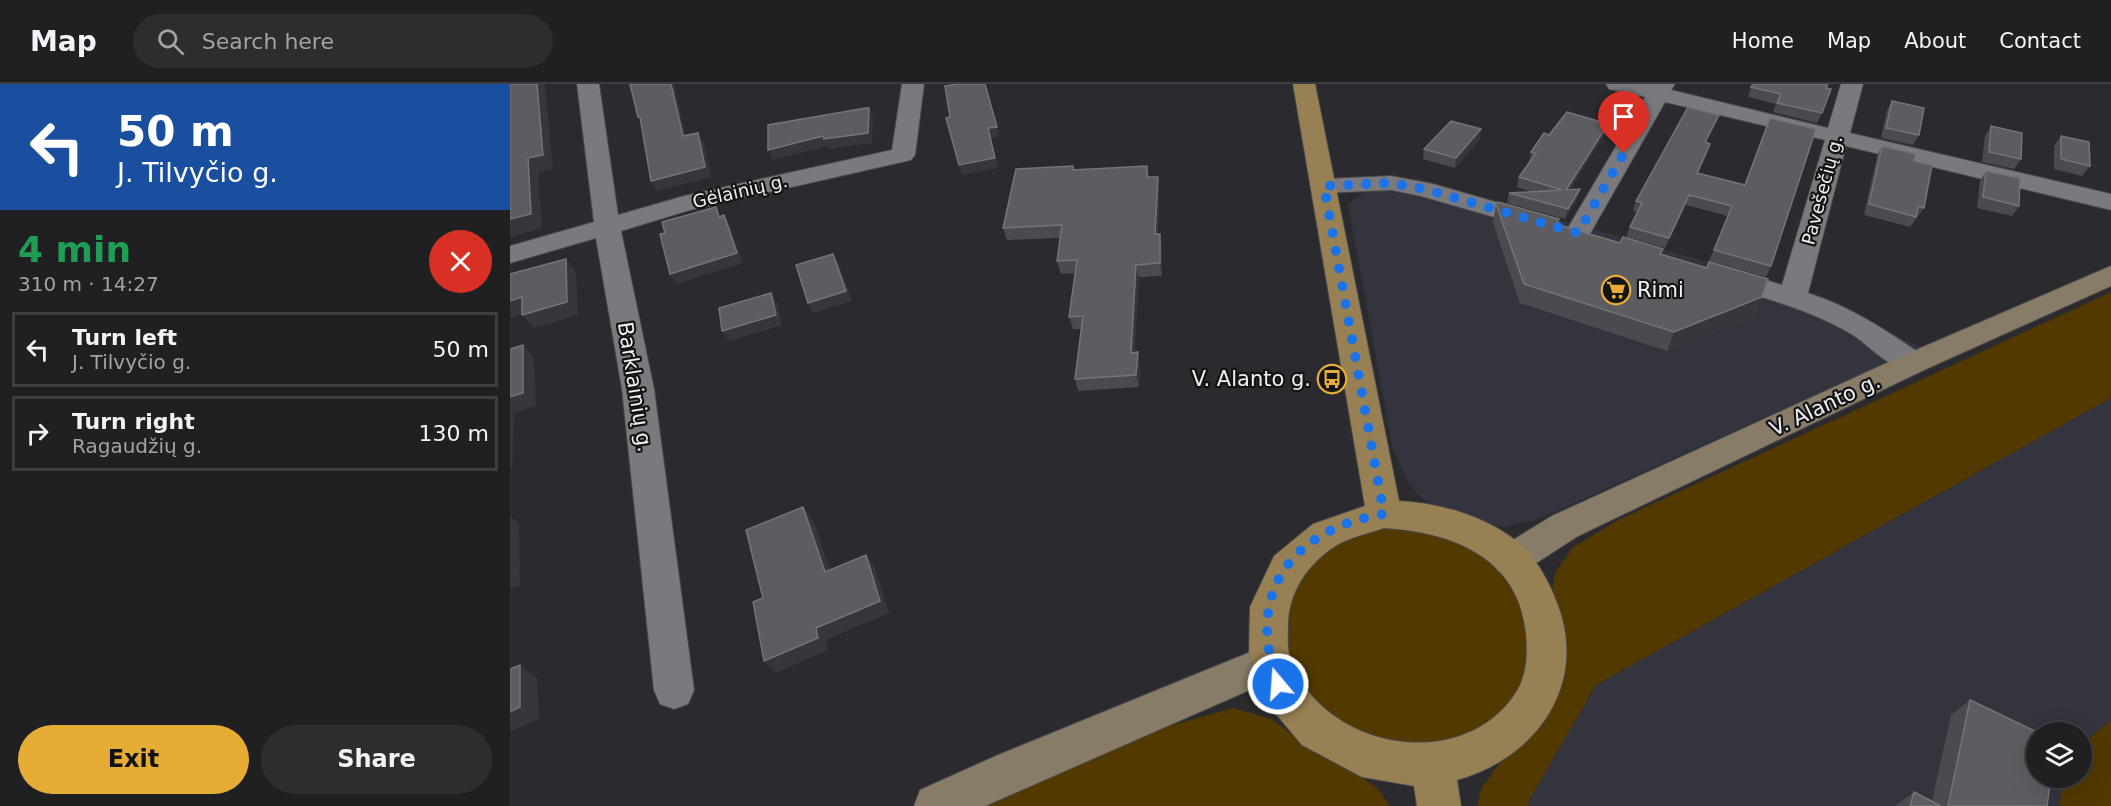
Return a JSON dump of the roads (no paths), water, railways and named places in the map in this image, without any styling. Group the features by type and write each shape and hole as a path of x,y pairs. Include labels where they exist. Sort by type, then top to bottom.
{"main road":[{"path":"1304,84 1384,514"},
{"name":"V. Alanto g.","path":"1511,560 1565,526 1913,363 2111,275"},
{"path":"1384,514 1418,514 1453,523 1484,538 1511,560 1532,587 1544,617 1548,649 1543,684 1527,713 1503,738 1470,756 1432,765 1405,765 1378,761 1352,752 1329,739 1308,723 1290,703 1278,684 1270,662 1266,635 1268,608 1276,583 1290,561 1310,542 1334,527 1359,518 1384,514"},
{"path":"936,806 1013,770 1270,662"},
{"path":"1432,765 1439,806"}],"street":[{"name":"Barklainių g.","path":"588,84 607,226 638,389 674,690"},
{"name":"Gėlainių g.","path":"510,255 684,204 903,154 913,84"},
{"path":"1617,84 1661,89 1836,135 2111,202"},
{"name":"Pavešečių g.","path":"1793,296 1852,84"},
{"path":"1324,186 1391,183 1424,189 1589,236 1661,89"},
{"path":"1702,270 1793,296 1829,310 1864,329 1913,363"}],"place":[{"name":"Rimi","path":"1616,290"},
{"name":"V. Alanto g.","path":"1332,379"}]}
